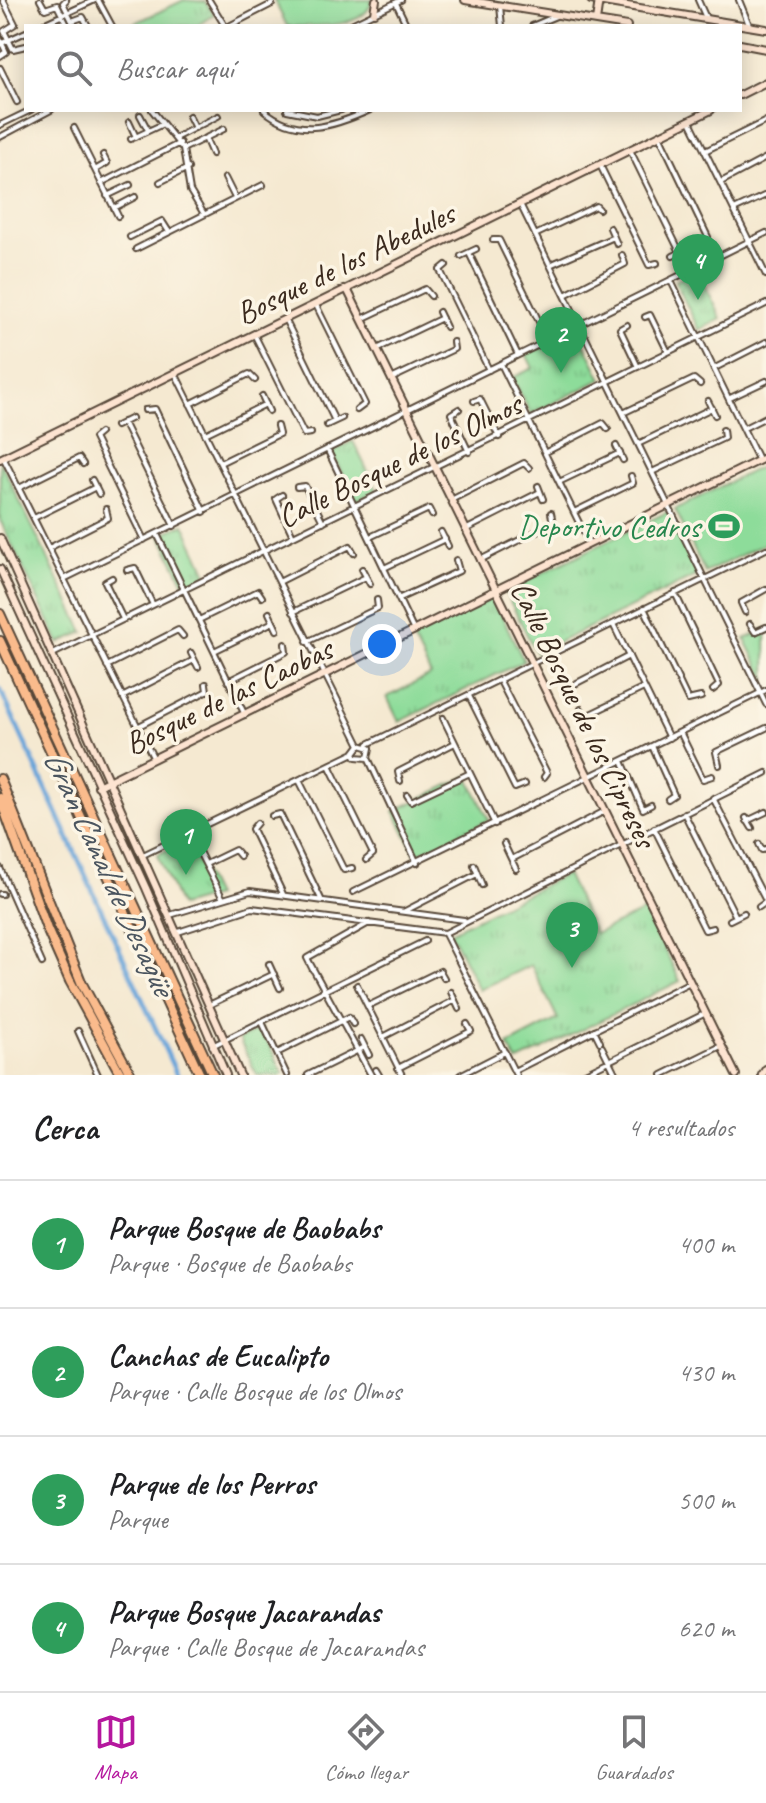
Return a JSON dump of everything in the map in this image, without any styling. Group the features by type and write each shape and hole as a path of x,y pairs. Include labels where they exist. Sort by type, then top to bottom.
{"highway":[{"path":"0,614 213,1075"},
{"path":"0,641 200,1075"},
{"path":"0,779 76,971 131,1075"},
{"path":"0,798 47,929 121,1075"}],"street":[{"path":"0,56 6,52 2,42 4,31 15,24 3,0"},
{"path":"40,0 45,9 57,5 73,21 83,17 87,24"},
{"path":"65,24 66,0"},
{"path":"43,24 96,0 111,24"},
{"path":"209,0 226,24"},
{"path":"374,13 376,0"},
{"path":"465,0 615,24"},
{"path":"596,21 596,0 732,24"},
{"path":"698,0 707,20"},
{"path":"739,0 750,27"},
{"path":"353,24 398,1 406,24"},
{"path":"231,24 272,4"},
{"path":"500,6 502,24"},
{"path":"537,24 559,15"},
{"path":"742,26 765,28"},
{"path":"2,42 24,33"},
{"path":"2,42 13,49 24,46"},
{"path":"742,44 766,49"},
{"path":"0,68 17,102"},
{"path":"742,94 766,82"},
{"path":"0,125 27,112"},
{"path":"0,137 47,112"},
{"path":"154,112 182,146 190,191 204,214"},
{"path":"267,112 290,125 317,129 331,127 365,112"},
{"name":"Bosque de los Abedules","path":"2,458 707,112"},
{"path":"140,115 148,131"},
{"path":"189,116 195,128"},
{"path":"177,137 218,116"},
{"path":"690,121 766,275"},
{"path":"705,151 766,121"},
{"path":"7,122 12,131"},
{"path":"129,122 134,138 163,124"},
{"path":"74,128 118,216"},
{"path":"101,183 224,129"},
{"path":"659,135 708,237 703,242"},
{"path":"205,138 212,154"},
{"path":"630,150 680,252"},
{"path":"95,170 107,163 103,155"},
{"path":"721,182 766,158"},
{"path":"600,165 649,265 657,263"},
{"path":"160,182 188,168"},
{"path":"225,178 235,198"},
{"path":"107,196 130,185"},
{"path":"136,249 263,185"},
{"path":"734,210 766,195"},
{"path":"114,208 135,197"},
{"path":"520,204 763,692 766,704"},
{"path":"535,235 596,206 599,209"},
{"path":"130,237 162,221 170,232"},
{"path":"610,228 617,244"},
{"path":"64,579 766,233"},
{"path":"550,265 614,237"},
{"path":"493,240 499,240 548,340"},
{"path":"461,256 476,249"},
{"path":"673,256 687,249"},
{"path":"469,253 518,355"},
{"path":"565,295 625,264 622,255"},
{"path":"446,265 440,270 489,370"},
{"path":"671,281 762,459"},
{"name":"Calle Bosque de los Cipreses","path":"347,289 379,348 465,530 620,845 692,981 736,1075"},
{"path":"364,318 425,289 431,296"},
{"path":"315,303 365,404 357,410"},
{"name":"Calle Bosque de los Olmos","path":"51,656 766,304"},
{"path":"379,348 440,315 446,327"},
{"path":"645,317 650,315 668,352"},
{"path":"285,318 335,421"},
{"path":"627,325 620,329 638,367"},
{"path":"254,334 304,434 311,433"},
{"path":"393,378 454,349 453,342"},
{"path":"715,368 766,342"},
{"path":"501,364 590,546"},
{"path":"175,373 360,745"},
{"path":"190,404 249,374 255,380"},
{"path":"623,413 694,379 700,384"},
{"path":"730,398 766,381"},
{"path":"262,396 269,411"},
{"path":"474,401 480,399 499,437"},
{"path":"708,401 715,415"},
{"path":"205,434 266,404"},
{"path":"638,444 712,408"},
{"path":"145,410 155,409 204,512"},
{"path":"459,409 451,414 469,452"},
{"path":"744,428 766,417"},
{"path":"116,426 132,418"},
{"path":"327,425 342,418"},
{"path":"123,422 174,526"},
{"path":"545,452 603,423 608,429"},
{"path":"220,463 279,434 277,426"},
{"path":"652,472 724,438 723,430"},
{"path":"100,433 94,438 144,540"},
{"path":"616,446 623,460"},
{"path":"327,449 414,631"},
{"path":"559,482 620,453"},
{"path":"2,458 154,759"},
{"path":"19,488 79,458 83,464"},
{"name":"Bosque de las Caobas","path":"98,786 762,459"},
{"path":"451,500 524,463 529,468"},
{"path":"574,512 633,483 631,476"},
{"path":"92,480 99,494"},
{"path":"297,487 305,486 324,522"},
{"path":"538,486 543,499"},
{"path":"34,518 96,487"},
{"path":"465,530 540,492"},
{"path":"282,495 276,499 293,537"},
{"path":"49,548 108,518 106,509"},
{"path":"370,537 429,509 432,515"},
{"path":"480,560 553,523 551,513"},
{"path":"441,532 448,546"},
{"path":"157,534 245,715"},
{"path":"0,538 211,1004 240,1075"},
{"path":"384,568 445,539"},
{"path":"279,582 350,546 354,553"},
{"path":"143,855 354,753 360,745 469,696 766,549"},
{"path":"400,598 459,571 456,560"},
{"path":"127,570 135,568 153,606"},
{"path":"0,569 226,1075"},
{"path":"362,569 370,584"},
{"path":"296,611 366,577"},
{"path":"112,578 105,582 123,620"},
{"path":"745,612 741,603 766,589"},
{"path":"198,620 258,591 262,597"},
{"path":"675,593 719,685 713,690"},
{"path":"309,641 378,608 377,600"},
{"path":"644,608 688,700 701,697"},
{"path":"269,613 277,630"},
{"path":"214,651 273,622"},
{"path":"613,624 669,738"},
{"path":"750,624 755,632 766,627"},
{"path":"107,666 178,630 183,636"},
{"path":"228,681 286,652 285,644"},
{"path":"191,653 198,667"},
{"path":"573,693 571,686 629,656"},
{"path":"122,697 194,660"},
{"path":"500,681 547,773 544,777"},
{"path":"137,727 207,691 206,684"},
{"path":"581,709 586,716 644,688"},
{"path":"353,892 763,692"},
{"path":"469,696 515,788 525,784"},
{"path":"443,718 495,825"},
{"path":"719,765 716,752 766,728"},
{"path":"680,732 703,779 712,776"},
{"path":"400,781 398,772 455,743"},
{"path":"368,744 372,752 368,758"},
{"path":"652,746 674,795 668,799"},
{"path":"354,753 358,759 368,758"},
{"path":"368,758 417,863"},
{"path":"622,761 643,809 651,805"},
{"path":"329,764 373,854 366,860"},
{"path":"407,795 411,801 470,772"},
{"path":"178,932 252,908 445,933 766,773"},
{"path":"299,779 344,870 352,868"},
{"path":"713,798 766,902 759,907"},
{"path":"512,859 605,811"},
{"path":"752,828 747,819 766,812"},
{"path":"684,813 736,917"},
{"path":"272,816 280,814 321,899"},
{"path":"257,823 252,829 283,894"},
{"path":"654,828 705,930 713,928"},
{"path":"189,832 223,899"},
{"path":"504,844 516,869"},
{"path":"759,844 762,850 766,849"},
{"path":"205,864 235,850 240,856"},
{"path":"474,865 482,885"},
{"path":"0,868 42,963"},
{"path":"405,911 477,874"},
{"path":"170,915 250,891 466,921"},
{"path":"730,920 744,913"},
{"path":"307,958 369,923"},
{"path":"445,933 515,1073 692,981"},
{"path":"212,1046 425,941"},
{"path":"307,958 313,970"},
{"path":"307,958 371,1075"},
{"path":"269,964 280,988"},
{"path":"368,1006 440,971 444,978"},
{"path":"211,1004 274,974"},
{"path":"357,985 361,981 360,974"},
{"path":"347,979 350,984 357,985"},
{"path":"357,985 402,1075"},
{"path":"451,992 459,1009"},
{"path":"383,1037 455,1000"},
{"path":"581,1075 707,1012"},
{"path":"277,1053 349,1017 353,1024"},
{"path":"262,1022 287,1075"},
{"path":"398,1068 471,1031 467,1024"},
{"path":"594,1030 616,1075"},
{"path":"78,1031 98,1075"},
{"path":"361,1039 369,1055"},
{"path":"662,1075 674,1072 722,1045"},
{"path":"308,1075 365,1047"},
{"path":"460,1075 505,1052"},
{"path":"762,1075 766,1069"}],"green space":[{"path":"184,0 205,2 214,14 200,24 133,24"},
{"path":"274,0 372,0 368,10 349,21 286,24"},
{"path":"697,270 721,319 699,330 675,281"},
{"path":"577,329 602,379 531,414 512,378 533,368 526,354"},
{"path":"353,441 377,490 356,501 331,452"},
{"path":"0,461 84,632 59,643 0,520"},
{"name":"Deportivo Cedros","path":"766,464 766,543 705,573 675,509"},
{"path":"669,511 700,574 536,653 505,591"},
{"path":"184,524 207,574 185,585 160,535"},
{"path":"493,598 524,661 399,722 387,697 431,675 412,637"},
{"path":"766,629 766,680 745,639"},
{"path":"468,776 489,820 416,855 394,811"},
{"path":"187,840 215,896 180,906 157,855"},
{"path":"566,874 595,934 646,910 680,981 517,1062 508,1045 558,1019 531,965 479,990 450,932"},
{"path":"261,1028 284,1075 257,1075 239,1039"}],"waterway":[{"name":"Gran Canal de Desagüe","path":"0,689 177,1075"}],"place":[{"name":"Parque Bosque Jacarandas","path":"698,300"},
{"name":"Canchas de Eucalipto","path":"561,373"},
{"name":"Deportivo Cedros","path":"724,526"},
{"name":"Parque Bosque de Baobabs","path":"186,875"},
{"name":"Parque de los Perros","path":"572,968"}]}
